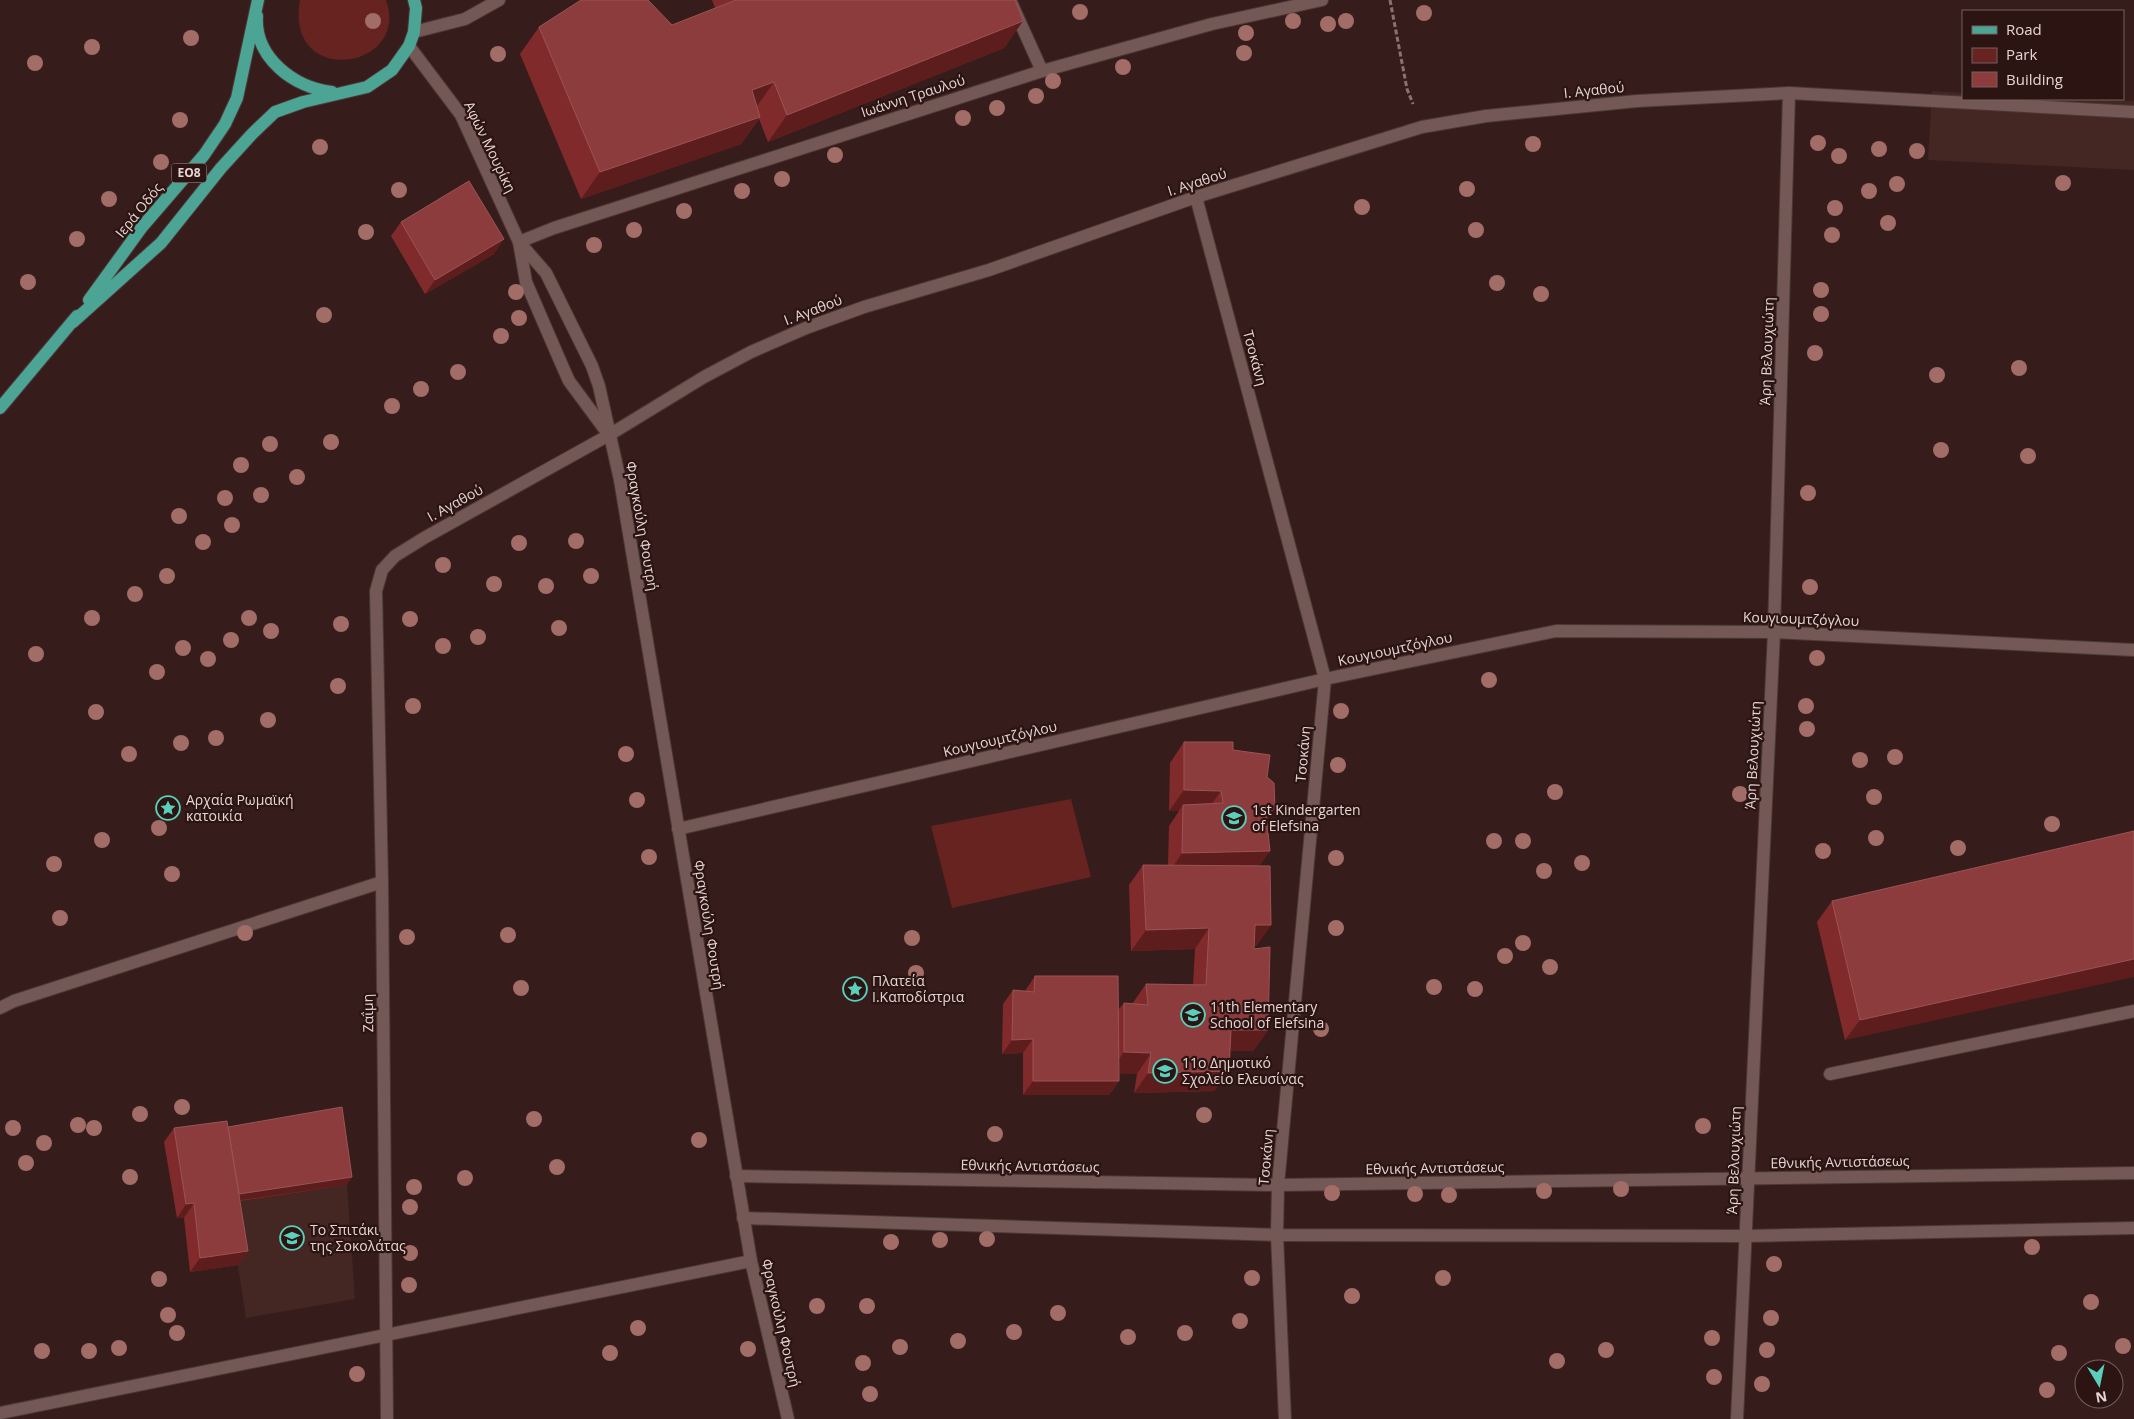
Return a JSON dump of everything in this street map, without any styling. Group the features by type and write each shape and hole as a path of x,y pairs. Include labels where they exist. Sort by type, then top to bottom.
{"main road":[{"name":"Ιερά Οδός","path":"258,0 257,20 263,44 275,64 293,80 308,87 340,93"},
{"name":"Ιερά Οδός","path":"0,408 73,322 142,227 204,155 225,124 237,98 258,0"},
{"name":"Ιερά Οδός","path":"73,322 161,242 221,168 275,112 303,102 367,87 392,70 409,46 414,32 416,8 414,0"}],"street":[{"path":"414,32 465,19 499,0"},
{"path":"1010,0 1042,71"},
{"name":"Ιωάννη Τραυλού","path":"519,242 554,228 1042,71 1212,24 1322,0"},
{"name":"Αφών Μουρίκη","path":"409,46 461,115 519,242 526,282 569,381"},
{"name":"Ι. Αγαθού","path":"378,607 376,591 382,570 395,556 432,533 609,435 712,373 751,352 806,328 864,307 989,270 1196,197 1422,127 1486,116 1618,103 1789,92 2134,112"},
{"name":"Άρη Βελουχιώτη","path":"1737,1419 1774,632 1789,92"},
{"name":"Τσοκάνη","path":"1196,197 1325,679 1278,1185 1277,1235 1285,1419"},
{"name":"Αφών Μουρίκη","path":"519,242 546,273 584,350"},
{"name":"Φραγκούλη Φουτρή","path":"584,350 599,386 620,480 743,1218 751,1261 788,1419"},
{"name":"Φραγκούλη Φουτρή","path":"569,381 609,435"},
{"name":"Ζαΐμη","path":"378,607 387,1419"},
{"name":"Κουγιουμτζόγλου","path":"678,829 1325,679 1556,631 1774,632 2134,650"},
{"path":"0,1008 14,1001 382,882"},
{"path":"1830,1074 2134,1011"},
{"name":"Εθνικής Αντιστάσεως","path":"736,1176 1278,1185 2134,1174"},
{"path":"743,1218 1277,1235 1747,1236 2134,1228"},
{"path":"0,1413 751,1261"}],"path":[{"path":"1390,0 1407,89 1422,127"}],"shaded area":[{"path":"1932,91 1962,93 1962,100 2134,101 2134,170 1928,160"},
{"name":"Το Σπιτάκι της Σοκολάτας","path":"347,1185 355,1299 246,1318 228,1202"}],"green space":[{"path":"300,0 386,0 389,24 381,42 366,54 346,60 327,58 310,47 300,28"},
{"path":"1071,799 1091,877 952,908 931,826"}],"building":[{"path":"581,0 648,0 672,25 736,0 1015,0 1023,21 787,115 774,82 752,90 760,117 600,172 539,27"},
{"path":"469,181 504,239 435,280 401,222"},
{"name":"1st Kindergarten of Elefsina","path":"1184,742 1233,742 1233,750 1270,755 1267,777 1274,783 1275,808 1266,815 1270,851 1182,853 1183,805 1223,803 1221,791 1184,790"},
{"path":"2134,831 2134,959 1860,1020 1832,901"},
{"path":"1143,865 1270,866 1271,925 1255,925 1254,949 1270,947 1268,1030 1231,1030 1229,1071 1148,1073 1151,1053 1124,1052 1124,1003 1148,1005 1146,984 1206,985 1209,928 1146,930"},
{"path":"1035,976 1118,976 1119,1081 1033,1081 1033,1039 1012,1040 1013,990 1034,992"},
{"name":"Το Σπιτάκι της Σοκολάτας","path":"342,1107 352,1177 239,1194 228,1127"},
{"path":"227,1121 248,1251 200,1258 194,1203 186,1204 174,1128"}],"place":[{"name":"Αρχαία Ρωμαϊκή κατοικία","path":"168,808"},
{"name":"1st Kindergarten of Elefsina","path":"1234,818"},
{"name":"Πλατεία Ι.Καποδίστρια","path":"855,989"},
{"name":"11th Elementary School of Elefsina","path":"1193,1015"},
{"name":"11ο Δημοτικό Σχολείο Ελευσίνας","path":"1165,1071"},
{"name":"Το Σπιτάκι της Σοκολάτας","path":"292,1238"}]}
